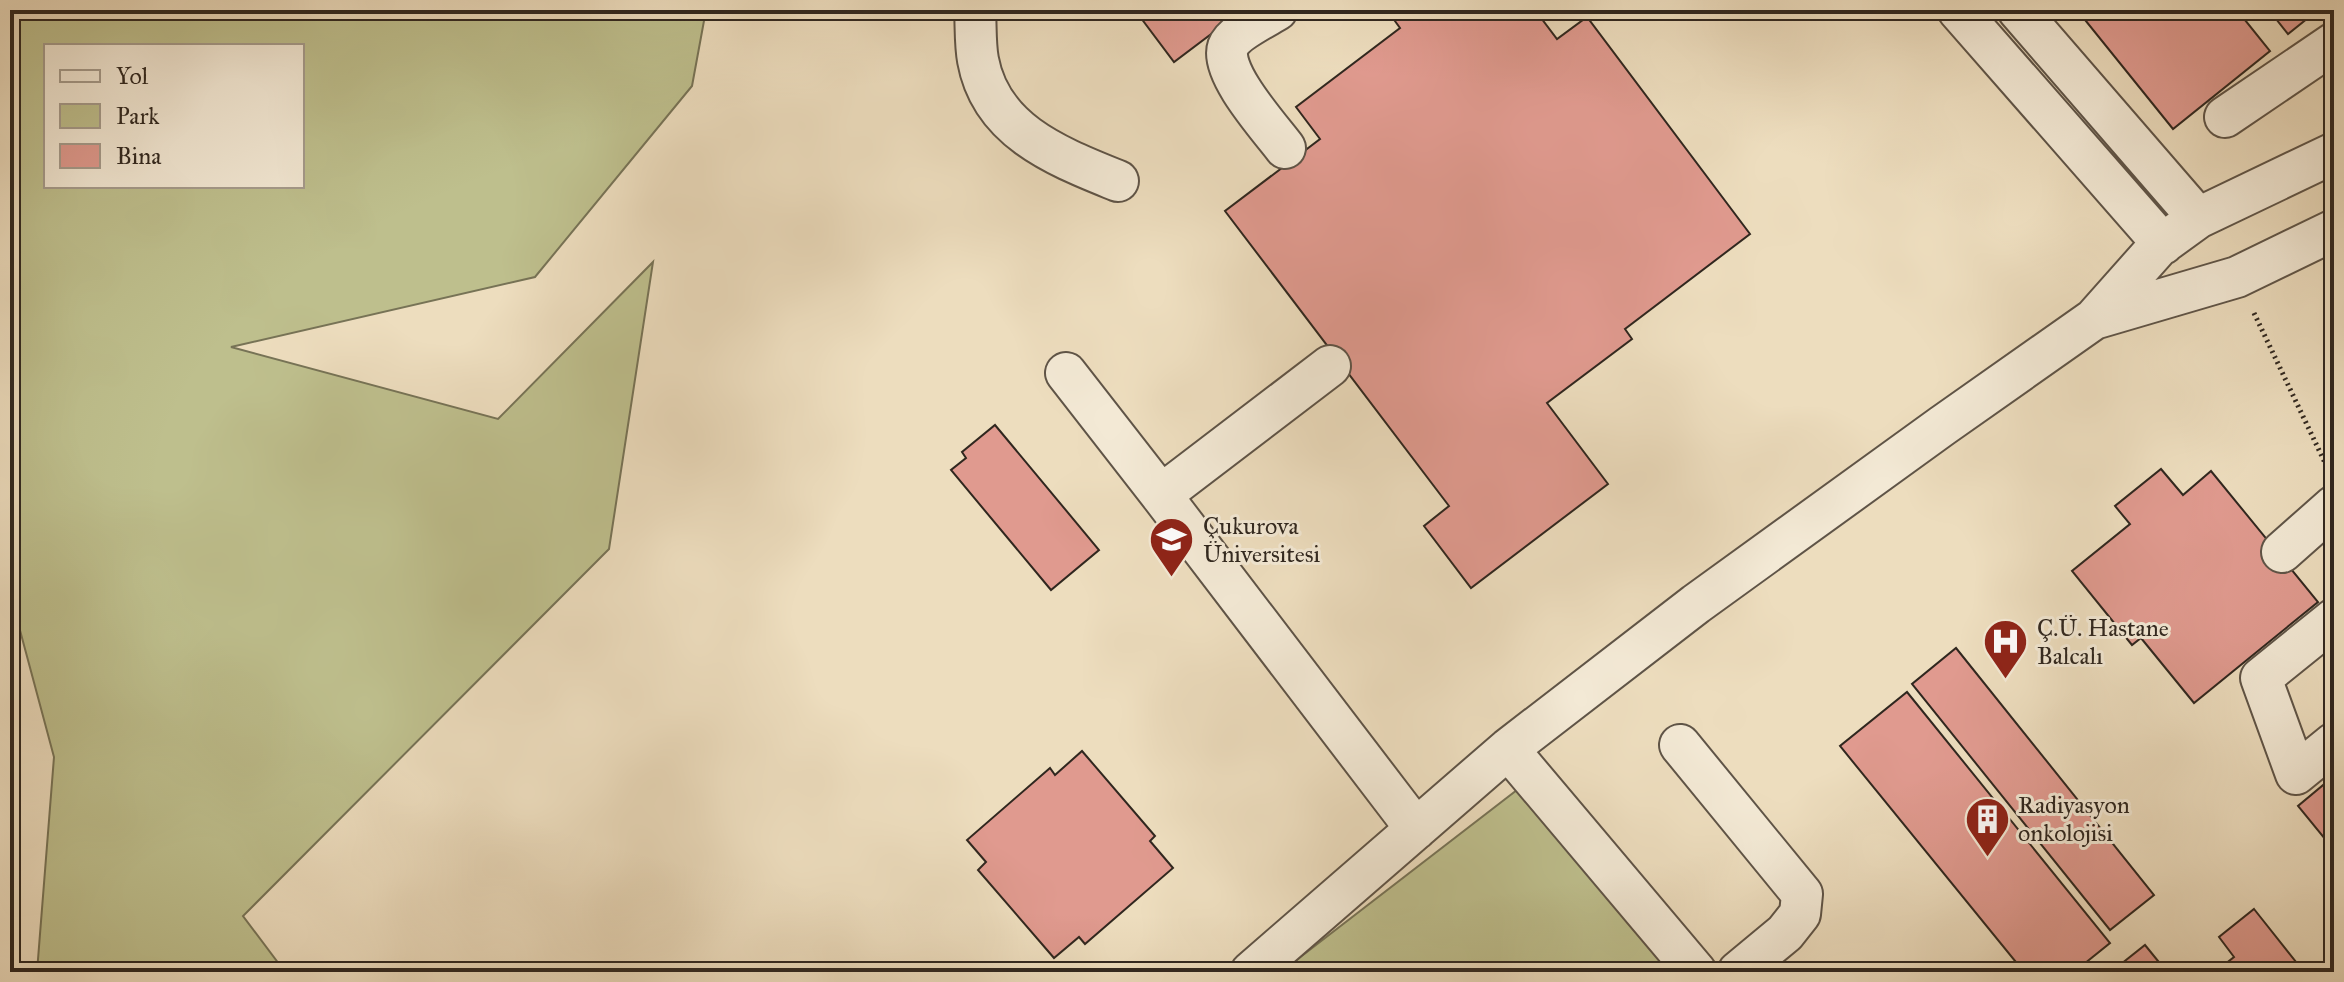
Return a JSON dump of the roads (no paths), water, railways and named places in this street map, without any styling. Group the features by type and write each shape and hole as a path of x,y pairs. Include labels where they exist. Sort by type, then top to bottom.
{"street":[{"path":"975,10 978,61 989,94 1012,126 1056,156 1118,181"},
{"path":"1277,10 1240,33 1228,45 1226,59 1236,82 1285,148"},
{"path":"1958,10 2163,244"},
{"path":"2018,10 2198,218"},
{"path":"2225,117 2334,43"},
{"path":"1251,972 1508,749 1696,604 2094,319 2158,247 2198,218 2334,153"},
{"path":"2094,319 2237,277 2334,230"},
{"path":"1161,495 1330,366"},
{"path":"1066,373 1416,829"},
{"path":"2282,552 2331,487"},
{"path":"2334,619 2261,678 2296,774 2334,743"},
{"path":"1680,745 1802,894 1800,914 1785,933 1738,972"},
{"path":"1508,749 1696,972"}],"place":[{"name":"Çukurova Üniversitesi","path":"1172,579"},
{"name":"Ç.Ü. Hastane Balcalı","path":"2006,681"},
{"name":"Radiyasyon onkolojisi","path":"1987,858"}]}
